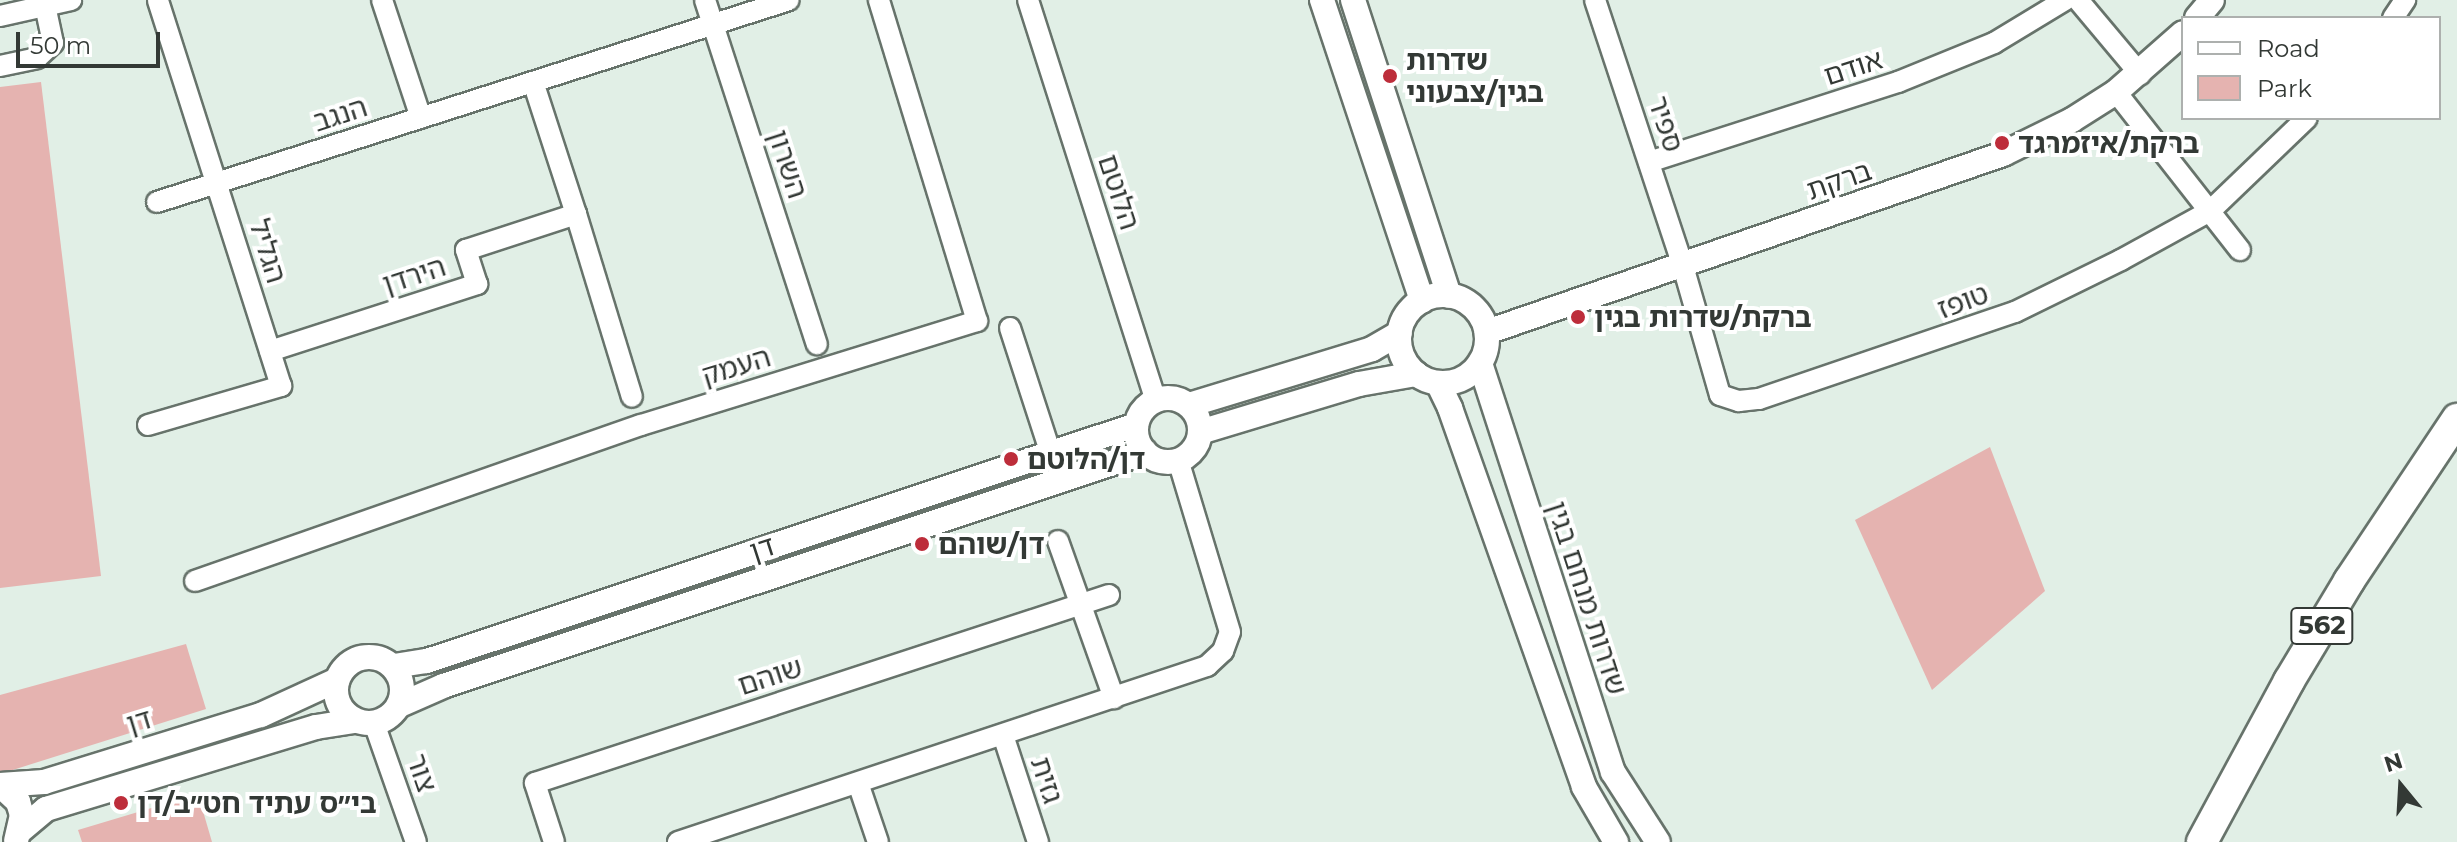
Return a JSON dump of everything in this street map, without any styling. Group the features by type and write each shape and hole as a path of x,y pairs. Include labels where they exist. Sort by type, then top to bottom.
{"main road":[{"name":"562","path":"2202,842 2289,681 2349,581 2457,419"}],"street":[{"path":"0,16 71,0"},
{"name":"הגליל","path":"148,425 281,386 158,0"},
{"path":"382,0 421,118 789,0"},
{"name":"השרון","path":"705,0 817,344"},
{"name":"העמק","path":"195,581 641,425 977,321 879,0"},
{"name":"הלוטם","path":"1028,0 1156,400"},
{"path":"1322,0 1422,301"},
{"path":"1353,0 1449,296"},
{"name":"אודם","path":"1649,162 1898,82 1994,43 2065,0"},
{"path":"2078,0 2140,74"},
{"path":"2199,16 2212,0"},
{"name":"ספיר","path":"1602,2 1683,266"},
{"path":"0,66 37,58 53,43 45,4"},
{"name":"ברקת","path":"1487,332 2003,154 2072,120 2116,92 2181,35"},
{"path":"533,82 632,397"},
{"path":"2116,92 2240,250"},
{"name":"הנגב","path":"157,202 421,118"},
{"name":"טופז","path":"1683,266 1720,395 1739,401 1759,399 2015,312 2210,211 2305,120"},
{"name":"הירדן","path":"270,351 477,284 466,250 576,214"},
{"path":"1200,432 1359,384 1427,378 1462,379 1480,363 1487,332 1474,307 1449,296 1422,301 1411,309 1400,333 1402,355 1427,378 1450,408 1584,787 1616,842"},
{"path":"1010,328 1051,454"},
{"path":"1189,405 1372,349 1400,333"},
{"name":"שדרות מנחם בגין","path":"1480,363 1488,397 1613,772 1658,842"},
{"path":"1170,398 1189,405 1196,413 1200,432 1192,452 1178,460 1161,461 1145,452 1137,440 1136,425 1143,409 1156,400 1170,398"},
{"name":"דן","path":"394,666 441,656 1136,425"},
{"name":"דן","path":"400,705 443,686 1145,452"},
{"path":"678,842 724,835 858,783 1207,666 1223,651 1230,632 1178,460"},
{"path":"1058,541 1114,698"},
{"name":"שוהם","path":"554,842 535,783 1109,595"},
{"path":"361,657 384,659 394,666 402,682 400,705 385,719 365,722 337,699 337,680 342,670 361,657"},
{"name":"דן","path":"0,785 59,778 261,715 337,680"},
{"name":"דן","path":"18,836 46,809 316,727 365,722"},
{"name":"צור","path":"365,722 416,842"},
{"name":"גזית","path":"1003,735 1038,842"},
{"path":"858,783 878,842"},
{"path":"0,785 18,802 18,836"}],"green space":[{"path":"41,82 101,576 0,588 0,87"},
{"path":"1990,447 2045,591 1932,690 1855,520"},
{"path":"186,644 206,709 0,774 0,695"},
{"path":"198,794 212,842 82,842 78,830"}],"place":[{"name":"שדרות בגין/צבעוני","path":"1390,76"},
{"name":"ברקת/איזמרגד","path":"2002,143"},
{"name":"ברקת/שדרות בגין","path":"1578,317"},
{"name":"דן/הלוטם","path":"1011,459"},
{"name":"דן/שוהם","path":"922,544"},
{"name":"בי״ס עתיד חט״ב/דן","path":"121,803"}]}
